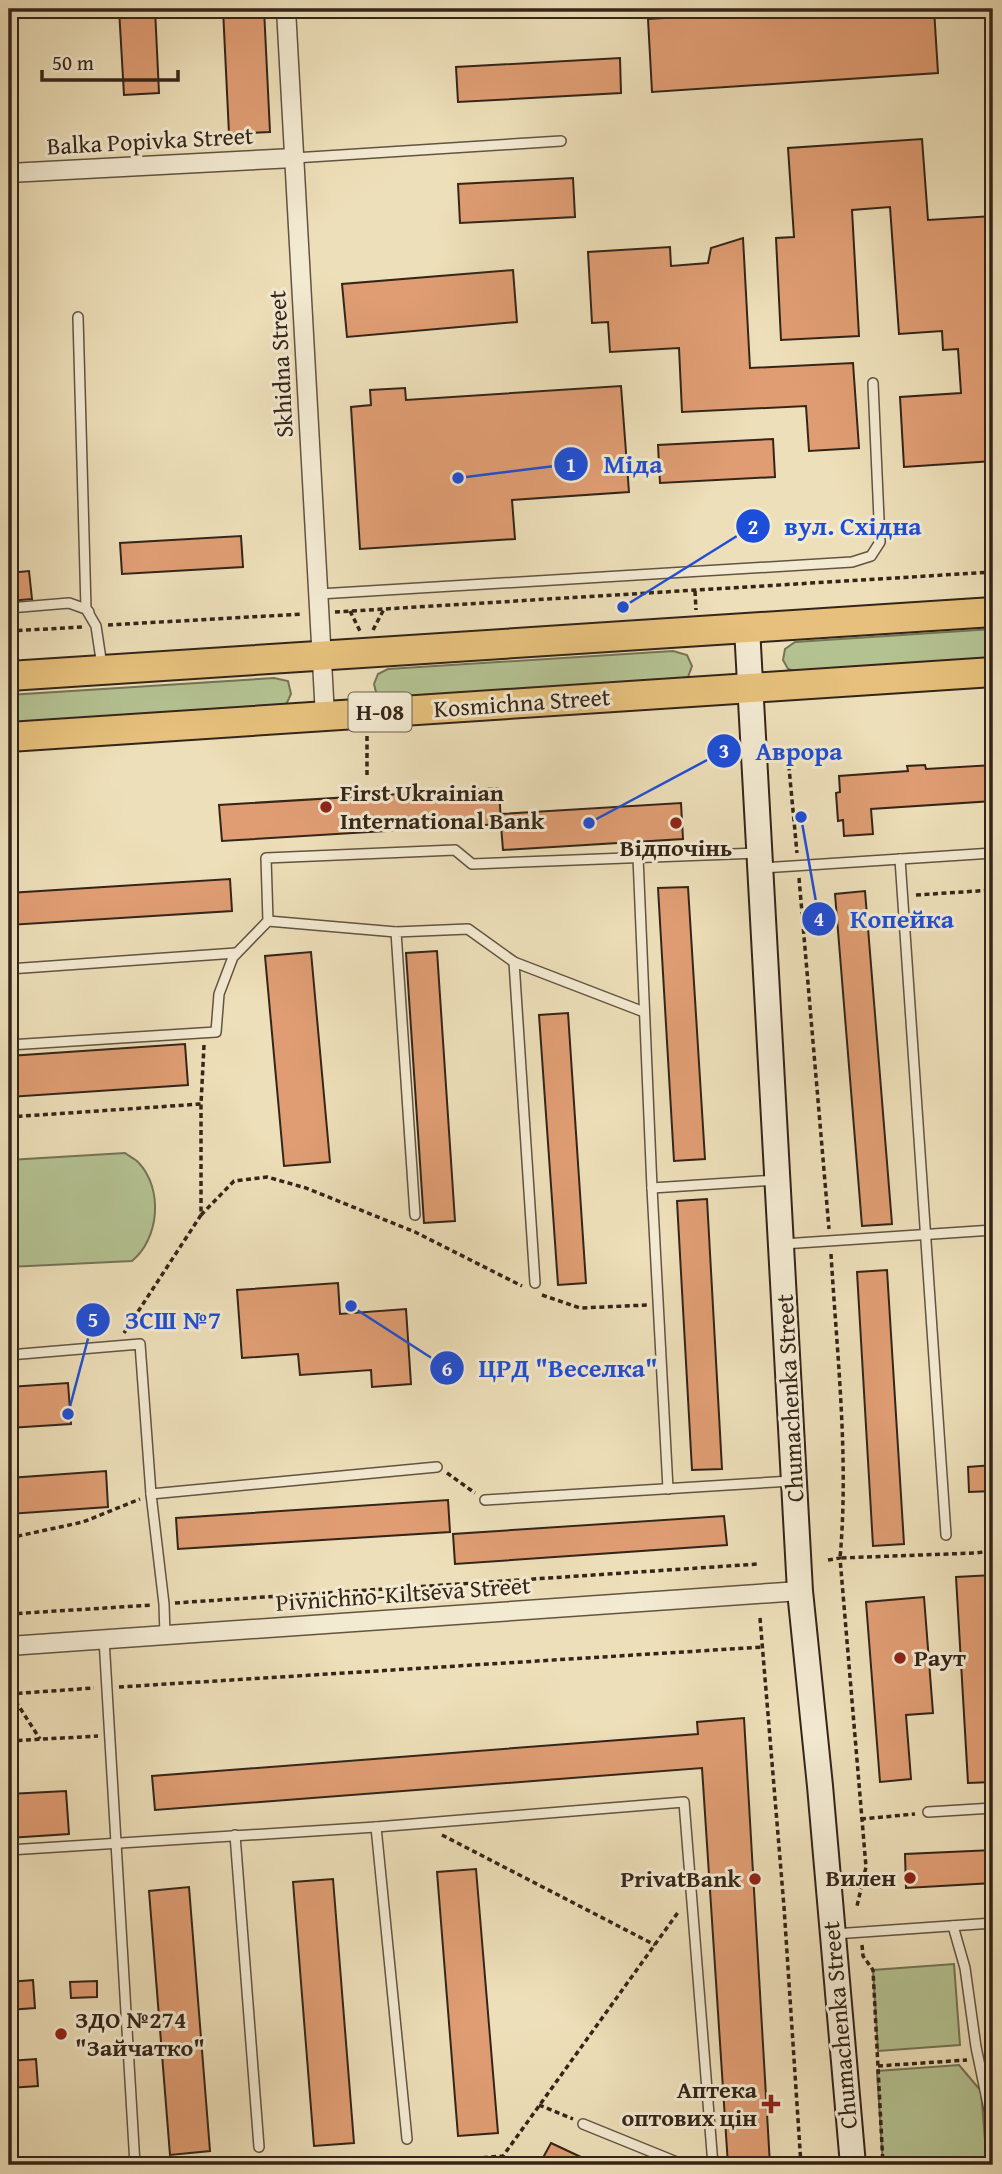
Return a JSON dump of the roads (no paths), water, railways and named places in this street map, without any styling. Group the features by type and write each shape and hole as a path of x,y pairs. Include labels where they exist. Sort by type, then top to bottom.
{"main road":[{"path":"9,676 993,612"},
{"name":"Kosmichna Street","path":"9,737 993,672"}],"street":[{"name":"Skhidna Street","path":"286,9 326,716"},
{"name":"Balka Popivka Street","path":"9,173 294,158"},
{"name":"Chumachenka Street","path":"747,628 800,1591 853,2165"},
{"name":"Pivnichno-Kiltseva Street","path":"9,1646 800,1591"}],"lane":[{"path":"294,158 561,141"},
{"path":"78,317 86,609 96,626 102,671"},
{"path":"319,594 852,562 871,556 880,542 873,383"},
{"path":"9,608 69,603 86,609"},
{"path":"9,1045 216,1032 219,994 233,957 268,921 266,859 455,850 472,863 638,857 760,861 798,866 993,853"},
{"path":"638,857 668,1489"},
{"path":"901,859 946,1535"},
{"path":"268,921 396,932 468,929 514,962 644,1012"},
{"path":"396,932 415,1215"},
{"path":"9,969 236,953"},
{"path":"514,962 535,1283"},
{"path":"652,1188 778,1180"},
{"path":"781,1244 993,1230"},
{"path":"9,1355 140,1344 165,1635"},
{"path":"151,1494 437,1467"},
{"path":"485,1500 794,1481"},
{"path":"104,1639 135,2165"},
{"path":"9,1850 376,1827 684,1802 713,2165"},
{"path":"928,1812 993,1808"},
{"path":"376,1827 407,2139"},
{"path":"235,1835 259,2147"},
{"path":"832,1934 993,1923"},
{"path":"953,1926 965,1968 966,1990 991,2119 993,2163"},
{"path":"583,2124 684,2165"}],"place":[{"name":"Міда","path":"458,478"},
{"name":"вул. Східна","path":"623,607"},
{"name":"First Ukrainian International Bank","path":"326,807"},
{"name":"Копейка","path":"801,817"},
{"name":"Аврора","path":"589,823"},
{"name":"Відпочінь","path":"676,823"},
{"name":"ЦРД \"Веселка\"","path":"351,1306"},
{"name":"ЗСШ №7","path":"68,1414"},
{"name":"Раут","path":"900,1658"},
{"name":"Вилен","path":"910,1878"},
{"name":"PrivatBank","path":"755,1879"},
{"name":"ЗДО №274 \"Зайчатко\"","path":"61,2034"},
{"name":"Аптека оптових цін","path":"771,2104"}]}
